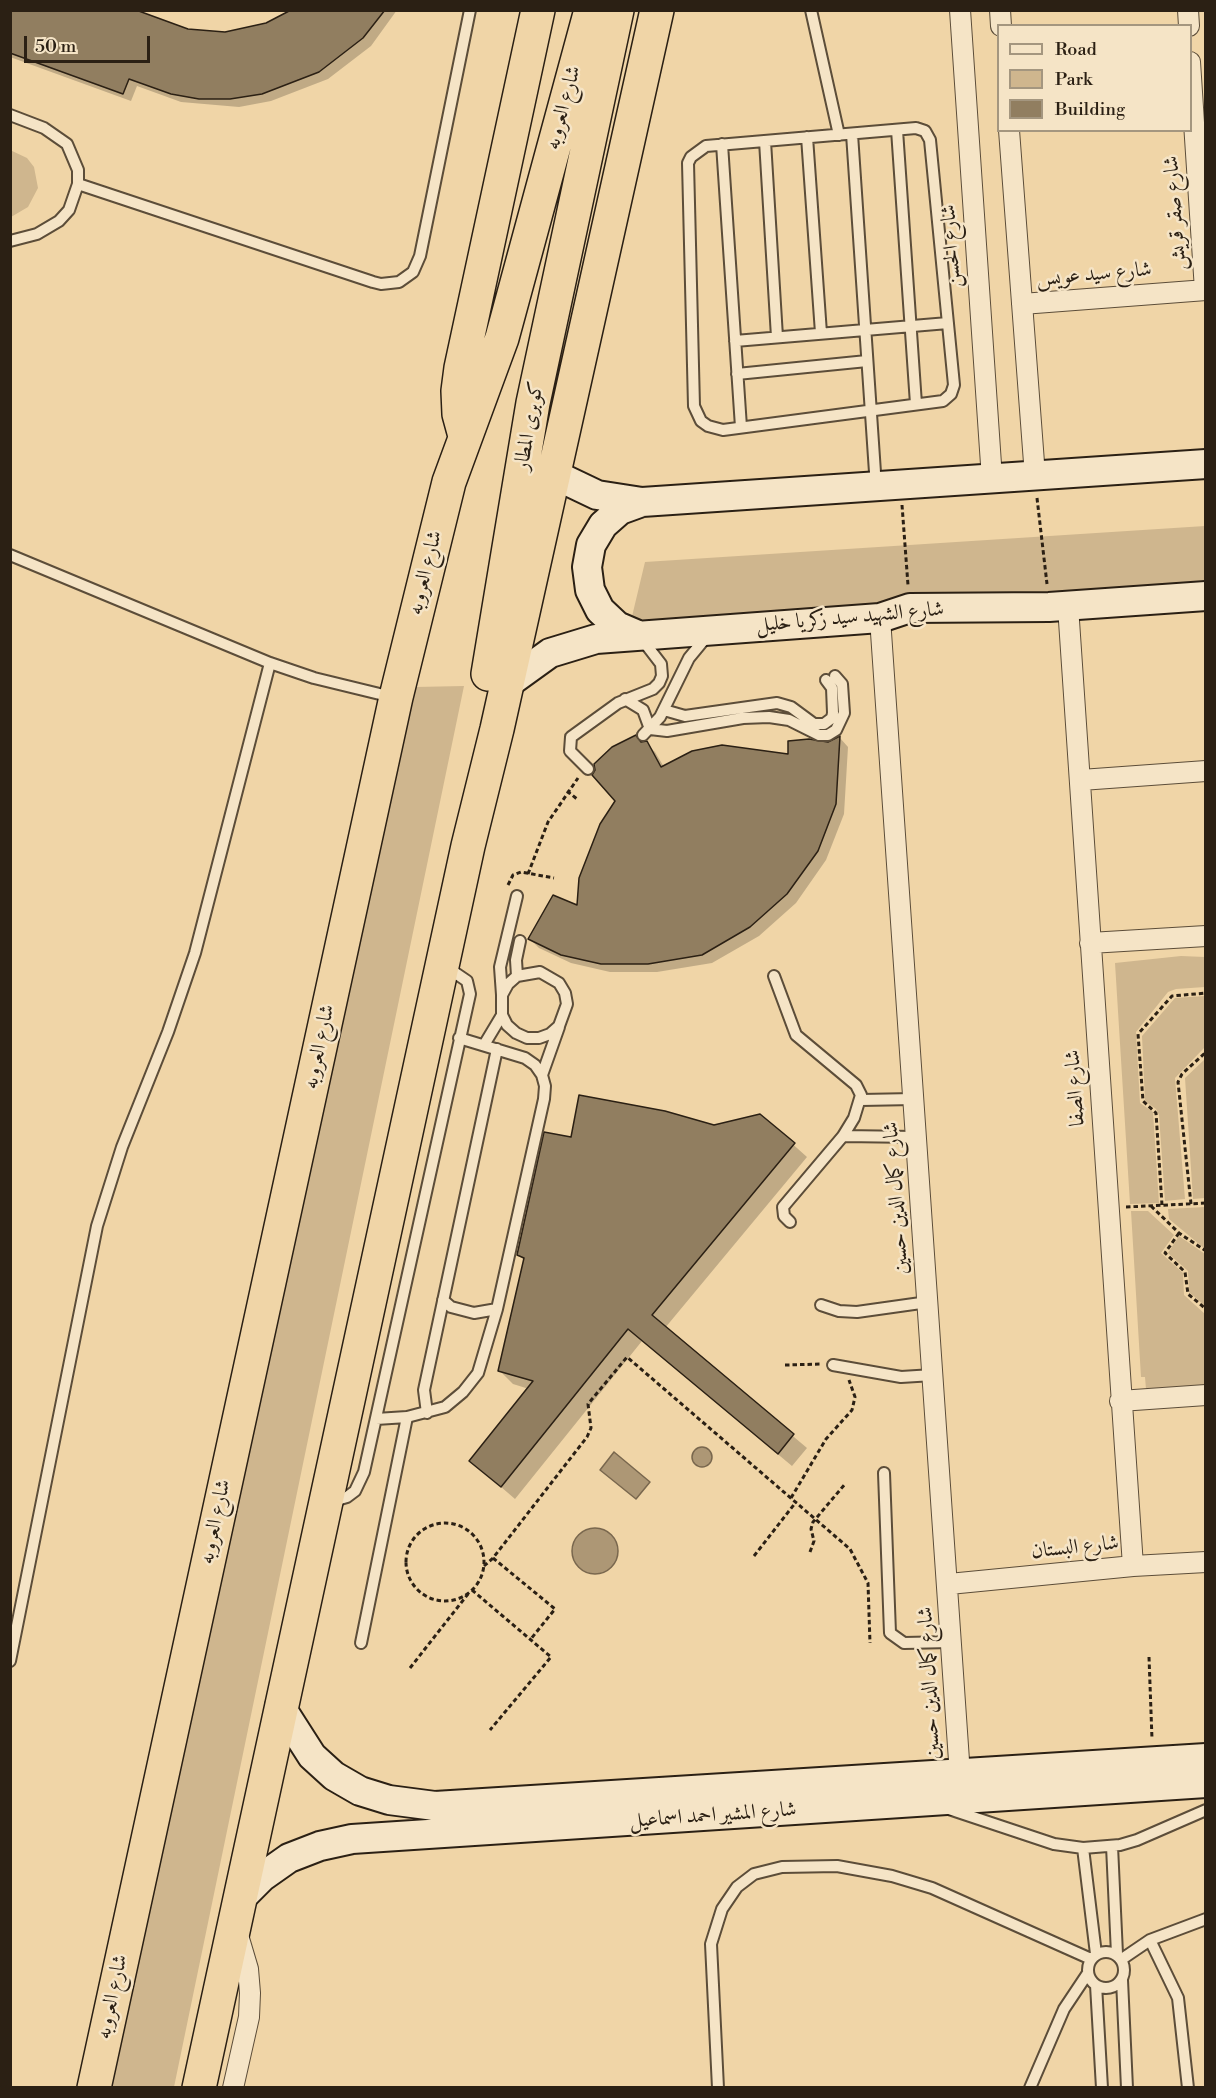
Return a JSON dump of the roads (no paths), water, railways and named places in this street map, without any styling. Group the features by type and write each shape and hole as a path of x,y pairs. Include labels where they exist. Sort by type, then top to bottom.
{"highway":[{"path":"465,436 459,414 458,391 461,368 538,10"},
{"path":"199,2088 324,1502 468,846 507,684 657,10"},
{"name":"شارع العروبه","path":"94,2088 396,697 449,482 502,338 599,13"},
{"name":"كوبرى المطار","path":"468,846 474,756 599,13"}],"main road":[{"path":"553,474 597,495 642,502 1206,464"},
{"path":"638,635 617,626 600,610 590,590 587,567 591,545 603,525 620,510 642,502"},
{"name":"شارع الشهيد سيد زكريا خليل","path":"507,684 532,664 569,645 596,639 880,618 910,608 1059,606 1206,596"},
{"name":"شارع المشير احمد اسماعيل","path":"280,1706 312,1756 334,1776 360,1791 389,1800 435,1806 1206,1758"},
{"name":"شارع المشير احمد اسماعيل","path":"236,1912 262,1877 290,1858 320,1846 352,1839 1206,1783"},
{"path":"626,1794 627,1822"}],"street":[{"name":"شارع الحسن","path":"960,10 992,479"},
{"name":"شارع صقر قريش","path":"1192,69 1200,128 1205,290"},
{"path":"1009,132 1035,477"},
{"name":"شارع سيد عويس","path":"1022,304 1205,290"},
{"name":"شارع الصفا","path":"1059,606 1081,780 1120,1401 1133,1566"},
{"name":"شارع كمال الدين حسين","path":"880,618 949,1584 960,1775"},
{"path":"1081,780 1206,771"},
{"path":"1090,943 1206,936"},
{"path":"1120,1401 1206,1395"},
{"name":"شارع البستان","path":"949,1584 1133,1566 1206,1562"},
{"path":"234,2088 249,2017 250,1993 248,1969 236,1912"}],"lane":[{"path":"78,184 373,282 381,284 399,282 413,272 420,256 470,10"},
{"path":"811,10 839,135"},
{"path":"10,115 44,128 67,144 78,170 78,184 69,210 59,221 37,234 10,241"},
{"path":"921,129 930,140 953,390 943,401 723,430 708,426 697,414 694,406 688,163 700,148 722,144 852,134 921,129"},
{"path":"897,130 916,404"},
{"path":"852,134 871,410 888,486"},
{"path":"807,137 821,333"},
{"path":"765,141 777,337"},
{"path":"722,144 741,427"},
{"path":"735,341 948,323"},
{"path":"737,374 867,361"},
{"path":"10,555 270,663 314,678 396,697"},
{"path":"647,732 664,710 689,658 714,630"},
{"path":"587,769 570,751 571,737 625,699 654,689 662,676 658,658 638,635"},
{"path":"10,1661 97,1226 122,1147 172,1022 195,953 270,663"},
{"path":"647,732 667,731 729,715 769,702 785,704 819,725 829,722 833,713 831,678 842,684 844,713 842,722 836,730 828,735 819,735 779,717 729,715 686,716 664,710"},
{"path":"625,699 643,710 647,732"},
{"path":"779,717 785,704"},
{"path":"518,896 500,967 502,1015 507,1025 527,1038 545,1036 559,1026"},
{"path":"517,976 516,960 520,941"},
{"path":"324,1502 347,1497 361,1482 470,994 469,985 442,964"},
{"path":"502,995 508,984 517,976 540,972 559,983 567,1004 542,1074"},
{"path":"774,976 796,1035 856,1085 861,1100 843,1136 783,1207 783,1216 790,1222"},
{"path":"484,1045 502,1015"},
{"path":"376,1419 407,1417 445,1407 463,1392 478,1373 497,1309 544,1099 545,1086 542,1074 535,1065 525,1058 459,1038"},
{"path":"427,1413 424,1390 497,1049"},
{"path":"861,1100 914,1098"},
{"path":"843,1136 916,1137"},
{"path":"442,1300 452,1307 474,1313 497,1309"},
{"path":"821,1305 839,1311 857,1312 928,1302"},
{"path":"833,1365 900,1377 933,1375"},
{"path":"361,1643 407,1417"},
{"path":"884,1473 890,1633 904,1643 951,1642"},
{"path":"923,1800 1054,1844 1083,1848 1112,1846 1149,1836 1206,1810"},
{"path":"1112,1846 1120,1957 1125,1973 1122,1980 1127,2088"},
{"path":"1030,2088 1064,2009 1088,1973 1094,1957 1083,1848"},
{"path":"718,2088 711,1944 723,1909 737,1887 754,1874 782,1867 837,1866 892,1876 932,1888 1094,1957 1110,1952 1120,1957"},
{"path":"1120,1957 1150,1940 1206,1920"},
{"path":"1150,1940 1178,1998 1188,2088"},
{"path":"1088,1973 1096,1985 1102,2088"},
{"path":"1096,1985 1110,1988 1122,1980"}]}
